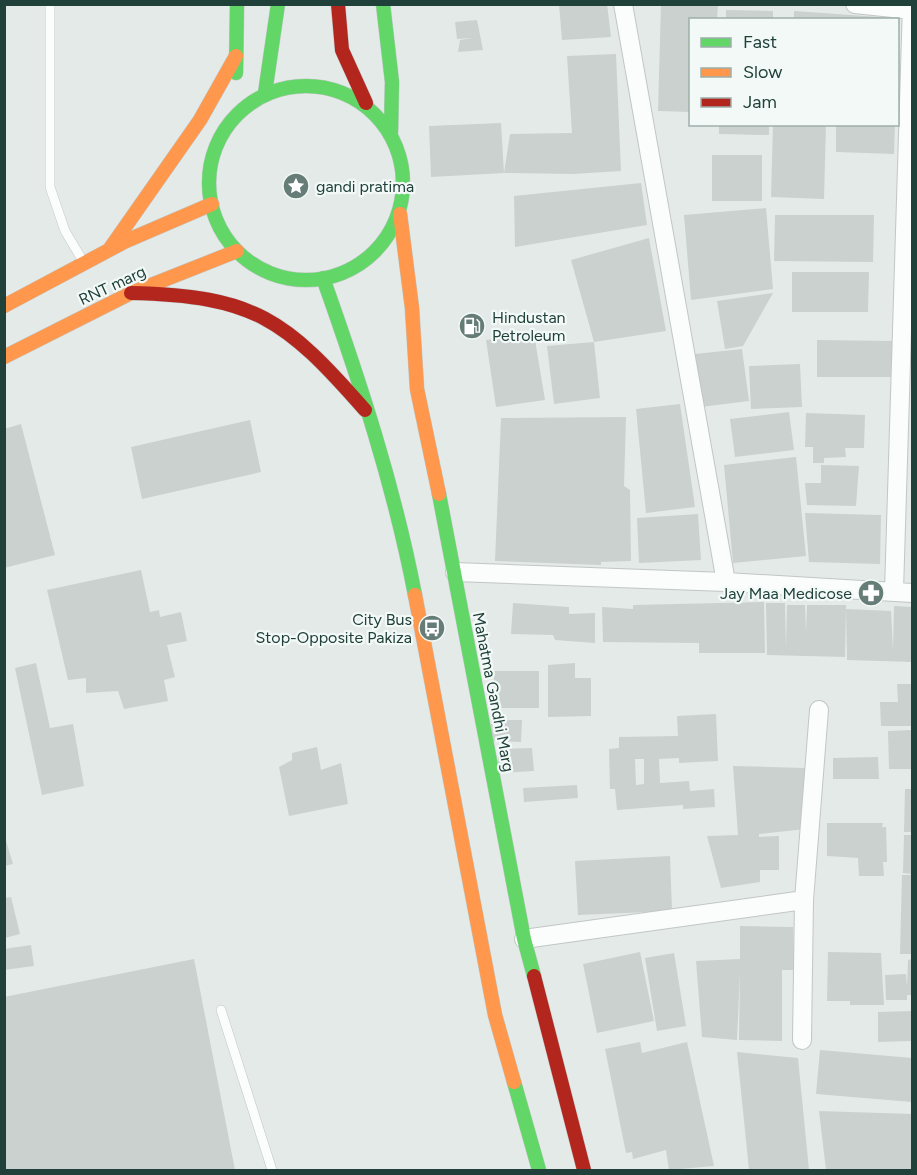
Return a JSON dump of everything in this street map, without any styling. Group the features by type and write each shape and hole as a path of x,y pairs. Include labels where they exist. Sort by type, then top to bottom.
{"main road":[{"path":"234,116 237,4"},
{"path":"265,93 278,4"},
{"path":"338,4 342,50 366,103 391,132 404,167 400,214 379,249 346,273 305,282 266,273 252,265 228,242 213,212 208,179 215,147 234,116 265,93 299,84 334,88 366,103"},
{"path":"383,4 392,82 391,132"},
{"path":"109,250 200,120 236,56"},
{"name":"RNT marg","path":"4,306 109,250 212,204"},
{"name":"Mahatma Gandhi Marg","path":"400,214 412,308 417,388 455,572 524,939 584,1170"},
{"name":"RNT marg","path":"4,357 131,293 237,251"},
{"path":"322,278 370,415 409,565 495,1015 539,1170"},
{"path":"131,293 206,298 262,316 285,329 318,358 370,415"}],"street":[{"path":"623,4 726,582"},
{"path":"855,4 912,7 894,591"},
{"path":"455,572 726,582 912,593"},
{"path":"802,1040 804,900 819,710"},
{"path":"524,939 804,900"}],"lane":[{"path":"51,4 50,187 65,231 84,263"},
{"path":"221,1010 272,1170"}],"building":[{"path":"559,4 607,4 611,37 562,40"},
{"path":"661,4 718,4 717,18 689,18 689,112 658,111"},
{"path":"726,10 773,11 773,18 726,18"},
{"path":"794,11 894,18 794,18"},
{"path":"477,20 483,50 458,52 460,40 472,38 457,39 455,22"},
{"path":"616,54 621,171 573,174 504,173 510,134 572,133 567,56"},
{"path":"501,123 504,173 431,177 429,126"},
{"path":"719,126 769,126 769,135 719,134"},
{"path":"773,126 826,126 824,199 771,197"},
{"path":"836,126 895,126 894,154 836,152"},
{"path":"712,155 762,155 762,201 712,201"},
{"path":"641,183 647,225 515,247 514,196"},
{"path":"766,208 773,289 691,300 684,215"},
{"path":"775,215 874,215 873,262 774,261"},
{"path":"649,238 666,331 594,342 571,260"},
{"path":"792,272 869,272 868,312 792,312"},
{"path":"773,293 743,346 725,349 717,301"},
{"path":"534,334 545,400 496,407 486,340"},
{"path":"817,340 893,341 892,377 817,377"},
{"path":"594,342 600,398 554,404 547,346"},
{"path":"742,349 749,401 701,407 695,354"},
{"path":"800,364 802,407 751,409 749,366"},
{"path":"680,404 695,507 646,513 636,409"},
{"path":"789,412 794,450 735,457 730,419"},
{"path":"806,413 865,415 864,448 845,448 846,457 824,458 824,463 813,463 813,447 805,447"},
{"path":"626,417 624,486 630,490 631,561 601,562 601,565 495,561 501,418"},
{"path":"250,420 261,472 142,499 131,447"},
{"path":"21,424 55,555 4,568 4,429"},
{"path":"796,457 806,556 733,563 724,465"},
{"path":"821,465 859,466 856,506 807,505 805,483 821,483"},
{"path":"805,513 881,515 880,564 809,562"},
{"path":"698,514 701,560 639,563 637,518"},
{"path":"141,570 150,612 159,610 160,617 181,612 187,641 167,645 175,677 164,680 168,701 124,709 118,691 86,693 86,678 68,680 47,590"},
{"path":"764,602 765,653 699,653 699,643 603,642 602,607 633,609 633,605"},
{"path":"513,603 569,607 569,614 595,613 595,643 555,640 553,635 511,634"},
{"path":"766,603 785,603 786,649 787,605 805,605 806,632 807,605 846,605 845,657 767,655"},
{"path":"894,606 912,607 912,662 847,660 846,609 891,611 893,650"},
{"path":"36,663 50,728 73,724 84,786 42,795 15,668"},
{"path":"575,663 575,678 591,678 591,716 548,717 548,665"},
{"path":"494,671 539,671 539,708 494,708"},
{"path":"897,684 912,684 912,726 881,726 880,702 898,702"},
{"path":"716,714 718,761 679,763 679,758 659,759 660,783 689,781 690,791 714,789 715,807 683,809 683,805 617,810 615,789 610,789 609,749 619,748 619,737 678,736 677,716","holes":["635,759 644,759 644,784 636,785"]},
{"path":"491,720 522,720 521,742 491,741"},
{"path":"912,730 912,769 889,769 888,731"},
{"path":"317,747 321,770 341,763 348,804 289,816 279,767 292,760 292,753"},
{"path":"532,748 534,771 498,773 498,749"},
{"path":"878,757 879,779 833,779 833,758"},
{"path":"733,766 805,768 805,829 759,834 759,837 779,836 779,870 760,870 760,882 721,888 707,836 738,835"},
{"path":"577,785 578,798 524,802 523,788"},
{"path":"905,789 912,789 912,832 904,832"},
{"path":"827,823 883,823 882,827 886,827 887,862 883,862 884,876 859,876 858,858 827,856"},
{"path":"4,834 13,864 4,866"},
{"path":"904,835 912,835 912,874 903,873"},
{"path":"670,856 672,911 578,915 575,861"},
{"path":"902,875 912,875 912,954 900,954"},
{"path":"11,897 20,934 5,938 5,898"},
{"path":"740,926 793,927 794,970 782,970 782,1041 739,1040 740,972 737,1040 702,1037 696,961 740,959"},
{"path":"31,945 34,966 4,970 4,949"},
{"path":"640,952 654,1021 597,1033 583,964"},
{"path":"828,952 881,953 884,1005 850,1005 850,1001 827,1001"},
{"path":"674,953 686,1026 657,1031 645,958"},
{"path":"194,959 235,1170 4,1170 4,997"},
{"path":"912,959 912,995 907,995 907,1000 886,1000 885,975 906,974 907,987 908,960"},
{"path":"912,1011 912,1041 878,1042 878,1012"},
{"path":"640,1042 642,1053 687,1042 714,1166 669,1170 666,1150 633,1159 632,1152 626,1153 605,1049"},
{"path":"820,1050 912,1058 912,1102 816,1094"},
{"path":"737,1052 798,1058 809,1170 749,1170"},
{"path":"819,1111 912,1114 912,1170 826,1170"}],"traffic: fast":[{"path":"236,73 237,4"},
{"path":"265,93 278,4"},
{"path":"383,4 392,82 391,132"},
{"path":"296,86 316,86 352,97 375,114 387,129 396,146 403,173 403,183 403,193 396,220 387,237 375,252 360,264 343,273 316,280 296,280 260,269 231,245 220,229 213,211 209,193 209,173 220,137 244,108 260,97 278,90 296,86"},
{"path":"323,278 375,435 397,514 415,595"},
{"path":"439,494 524,939 534,976"},
{"path":"514,1082 539,1170"}],"traffic: slow":[{"path":"109,250 200,120 236,56"},
{"path":"4,306 126,241 212,204"},
{"path":"400,214 412,308 417,389 439,494"},
{"path":"4,357 131,293 237,251"},
{"path":"415,595 495,1015 514,1082"}],"traffic: jam":[{"path":"338,4 342,50 366,103"},
{"path":"131,293 209,300 238,307 264,318 312,354 365,410"},
{"path":"534,976 584,1170"}],"place":[{"name":"gandi pratima","path":"296,186"},
{"name":"Hindustan Petroleum","path":"472,326"},
{"name":"Jay Maa Medicose","path":"871,593"},
{"name":"City Bus Stop-Opposite Pakiza","path":"432,628"}]}
